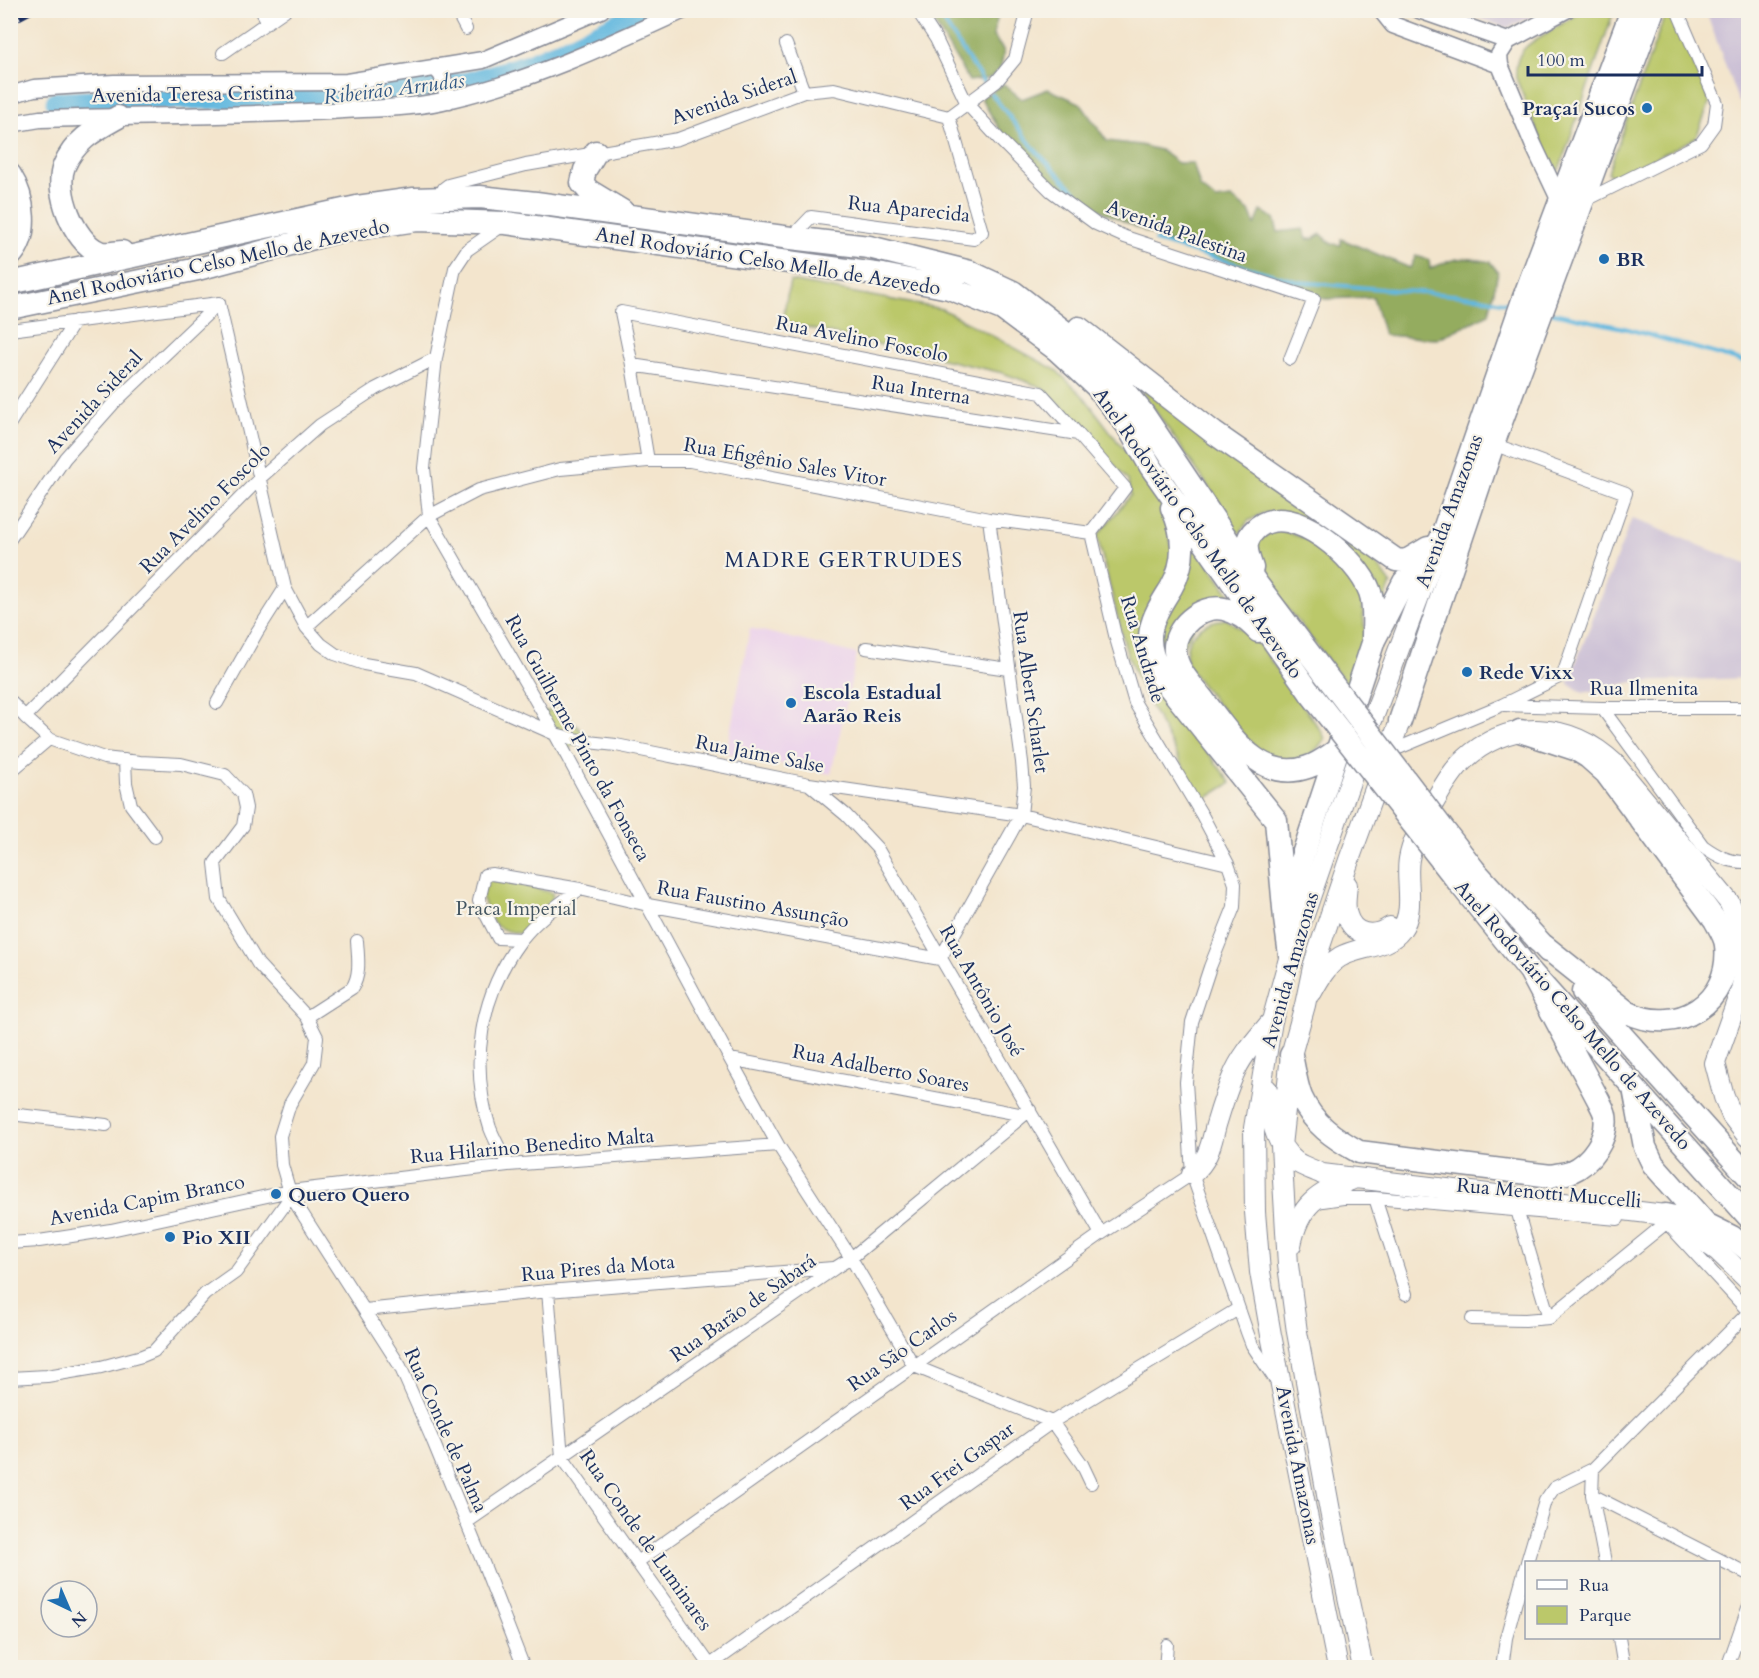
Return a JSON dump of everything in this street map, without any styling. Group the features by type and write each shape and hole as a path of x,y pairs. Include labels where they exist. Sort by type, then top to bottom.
{"highway":[{"path":"1571,201 1632,10"},
{"path":"1571,201 1653,10"},
{"path":"118,117 84,136 72,151 63,168 63,191 73,225 80,237 98,252 168,249"},
{"path":"596,152 585,170 582,183 589,191 631,216"},
{"path":"10,176 19,191 24,213 16,250 10,256"},
{"name":"Anel Rodoviário Celso Mello de Azevedo","path":"10,283 357,207 414,199 480,197 868,247 970,272 1013,292 1070,336 1109,373 1142,412 1257,584 1324,673 1530,971 1749,1216"},
{"name":"Avenida Amazonas","path":"1440,541 1523,332 1571,201"},
{"name":"Anel Rodoviário Celso Mello de Azevedo","path":"10,308 198,269 336,232 417,220 506,223 882,274 949,288 1002,309 1058,350 1096,386 1127,425 1151,467 1306,686 1467,877 1538,941 1749,1176"},
{"path":"1013,292 1081,328 1214,433 1396,560 1406,561 1440,541"},
{"name":"Avenida Amazonas","path":"1400,721 1493,444 1523,332"},
{"path":"1151,467 1177,519 1183,555 1173,585 1157,611 1151,630 1150,642 1154,660 1162,678 1276,820 1290,955"},
{"path":"1257,584 1246,540 1252,532 1264,523 1280,520 1308,529 1332,543 1347,556 1365,580 1371,594 1374,640"},
{"path":"1285,909 1374,640 1404,582 1440,541"},
{"path":"1306,686 1249,622 1223,608 1198,614 1185,624 1178,635 1174,650 1179,668 1240,747 1261,764 1286,771 1297,770 1308,768 1336,751"},
{"path":"1520,731 1583,753 1606,773 1715,920 1724,938 1726,966 1716,991 1706,1004 1692,1013 1670,1022 1640,1019 1627,1012 1538,941"},
{"path":"1291,1055 1301,1096 1318,1123 1335,1138 1359,1152 1551,1176 1569,1172 1588,1159 1601,1143 1605,1116 1530,971"},
{"path":"1634,1087 1645,1148 1653,1164 1706,1224"},
{"path":"1665,1219 1706,1224 1732,1237 1749,1250"}],"main road":[{"name":"Avenida Teresa Cristina","path":"10,95 34,88 114,83 347,82 439,71 483,60 601,10"},
{"name":"Avenida Teresa Cristina","path":"10,124 40,119 301,112 395,107 508,84 571,61 684,10"},
{"path":"1381,10 1393,25 1500,66"},
{"path":"1419,10 1508,41"},
{"path":"1566,10 1508,41 1499,55 1500,66 1538,155 1571,201"},
{"path":"439,71 448,97"},
{"name":"Avenida Amazonas","path":"1338,1668 1260,1272 1255,1212 1254,1128 1272,1021 1290,955 1363,744 1440,541"},
{"name":"Avenida Amazonas","path":"1363,1668 1308,1395 1288,1265 1281,1146 1291,1055 1313,967 1348,860 1400,721"},
{"path":"1305,1005 1322,975 1334,961 1394,937 1405,923 1409,908 1409,858 1423,820 1465,759 1489,743 1520,731 1543,729 1566,733 1594,746 1626,775 1729,903 1744,934 1747,950 1741,990 1715,1063 1724,1097 1732,1116 1749,1137"},
{"path":"1348,860 1347,917 1362,934 1371,935 1383,932 1409,908"},
{"path":"1192,1174 1204,1161 1211,1148 1224,1098 1233,1075 1243,1057 1272,1021"},
{"path":"1264,1064 1269,1113 1281,1146 1300,1164 1322,1174 1665,1219 1718,1251 1749,1280"},
{"path":"1288,1265 1294,1231 1309,1203 1327,1190 1354,1179"},
{"path":"1283,1392 1308,1395"}],"street":[{"path":"261,10 268,22"},
{"path":"224,53 285,10"},
{"path":"456,10 466,29"},
{"name":"Avenida Palestina","path":"917,10 936,39 967,104 1050,191 1096,224 1125,237 1314,299 1290,359"},
{"path":"949,117 996,82 1015,59 1028,10"},
{"path":"1571,201 1701,143 1714,125 1717,103 1677,10"},
{"path":"786,44 804,92"},
{"name":"Avenida Sideral","path":"440,199 444,188 448,185 526,165 678,139 804,92 834,90 949,117"},
{"name":"Rua Aparecida","path":"791,238 811,217 974,239 982,232 949,117"},
{"name":"Rua Guilherme Pinto da Fonseca","path":"506,223 467,250 455,268 436,358 424,468 429,516 555,734 778,1145 851,1258 914,1366"},
{"path":"10,330 219,303"},
{"name":"Avenida Sideral","path":"10,539 65,458 113,404 219,303"},
{"name":"Rua Jaime Salse","path":"219,303 285,588 306,627 321,644 334,654 364,664 416,673 555,734 588,742 626,747 809,784 1021,815 1228,864"},
{"name":"Rua Avelino Foscolo","path":"632,365 621,312 1041,393 1078,434"},
{"path":"10,423 75,321"},
{"name":"Rua Avelino Foscolo","path":"25,717 260,478 320,425 375,389 436,358"},
{"path":"632,365 648,461"},
{"name":"Rua Interna","path":"632,365 1078,434"},
{"path":"1078,434 1125,488 1090,533"},
{"path":"1389,752 1502,705 1563,675 1626,493 1493,444"},
{"name":"Rua Efigênio Sales Vitor","path":"306,627 429,516 479,490 560,469 648,461 690,462 989,519 1090,533"},
{"name":"Rua Albert Scharlet","path":"940,959 1021,815 1024,786 989,519"},
{"name":"Rua Andrade","path":"1090,533 1115,635 1135,703 1202,815 1228,864 1235,884 1234,907 1210,967 1192,1022 1186,1082 1192,1174 1252,1345 1283,1392"},
{"path":"217,702 285,588"},
{"path":"866,648 1008,669"},
{"path":"10,701 49,739 104,758 181,764 225,775 243,794 246,808 243,825 215,863 219,899 258,964 307,1017 317,1037 314,1063 290,1104 280,1136 282,1165 291,1193 236,1272 205,1294 154,1352 101,1367 47,1376 10,1378"},
{"name":"Rua Ilmenita","path":"1502,705 1749,708"},
{"path":"1602,708 1703,846 1717,856 1738,863 1749,862"},
{"path":"1400,721 1404,732 1424,738"},
{"path":"10,772 49,739"},
{"path":"125,760 130,805 155,837"},
{"name":"Rua Antônio José","path":"809,784 846,815 877,848 1027,1113 1101,1234"},
{"name":"Rua Faustino Assunção","path":"522,939 498,938 479,901 485,875 492,874 580,890 648,905 940,959"},
{"path":"508,1166 491,1129 481,1091 479,1050 485,1011 500,973 522,939 548,912 580,890"},
{"path":"307,1017 352,988 359,967 357,941"},
{"name":"Rua Adalberto Soares","path":"730,1059 1027,1113"},
{"name":"Rua Barão de Sabará","path":"467,1522 851,1258 1027,1113"},
{"path":"10,1114 106,1125"},
{"name":"Rua Hilarino Benedito Malta","path":"291,1193 508,1166 778,1145"},
{"name":"Rua São Carlos","path":"637,1562 1101,1234 1192,1174"},
{"name":"Avenida Capim Branco","path":"10,1243 111,1230 291,1193"},
{"name":"Rua Conde de Palma","path":"291,1193 324,1250 365,1310 399,1366 467,1522 524,1667"},
{"name":"Rua Menotti Muccelli","path":"1309,1203 1343,1198 1375,1198 1665,1219 1749,1312"},
{"path":"1375,1198 1406,1294"},
{"path":"1517,1210 1549,1318"},
{"path":"1472,1319 1549,1318 1665,1219"},
{"name":"Rua Pires da Mota","path":"365,1310 548,1291 835,1268"},
{"name":"Rua Conde de Luminares","path":"548,1291 562,1457 708,1666"},
{"name":"Rua Frei Gaspar","path":"708,1666 1052,1422 1238,1309"},
{"path":"1528,1561 1545,1501 1554,1488 1593,1468 1749,1312"},
{"path":"914,1366 1052,1422 1082,1464 1091,1483"},
{"path":"1593,1468 1592,1495 1605,1561"},
{"path":"1592,1495 1749,1574"},
{"path":"1502,1668 1506,1638 1525,1571"},
{"path":"1727,1668 1749,1608"},
{"path":"1618,1639 1624,1668"},
{"path":"1165,1668 1167,1645"}],"shaded area":[{"path":"1460,11 1544,11 1507,28"},
{"path":"1706,11 1748,11 1748,105 1738,101"},
{"path":"1632,518 1748,565 1748,678 1633,682 1583,693 1568,683"},
{"name":"Escola Estadual Aarão Reis","path":"750,628 857,654 831,774 726,753"}],"green space":[{"path":"927,11 999,11 993,36 1004,51 1001,67 991,78 969,81"},
{"path":"1584,11 1614,11 1559,170 1553,169 1516,78 1516,68 1524,48"},
{"path":"1667,13 1672,13 1710,101 1696,138 1615,177 1611,176 1608,172"},
{"path":"1003,84 1022,99 1048,89 1080,103 1107,141 1160,150 1178,163 1193,163 1200,187 1216,200 1231,198 1249,211 1255,225 1261,211 1274,218 1278,232 1303,229 1307,239 1313,239 1321,234 1332,244 1341,245 1341,239 1410,268 1416,256 1429,260 1430,269 1459,259 1490,262 1498,272 1489,314 1437,339 1384,335 1373,297 1325,299 1168,242 1064,193 1005,139 981,98"},
{"path":"790,281 942,309 1056,370 1085,398 1152,487 1165,509 1173,556 1167,578 1155,683 1231,783 1202,801 1143,692 1127,654 1097,536 1131,495 1128,481 1069,412 1041,387 1003,373 782,322"},
{"path":"1145,388 1355,541 1391,584 1382,607 1376,584 1265,512 1248,521 1240,533 1237,532 1224,509 1143,393"},
{"path":"1281,530 1319,544 1360,588 1365,631 1350,683 1347,685 1265,579 1258,556 1257,542 1272,531"},
{"path":"1193,541 1237,605 1210,600 1170,668 1159,650 1158,626"},
{"path":"1226,619 1258,643 1322,732 1325,739 1309,755 1285,760 1276,759 1262,752 1254,746 1209,694 1188,665 1187,647 1195,633 1208,623"},
{"path":"563,710 583,733 564,755 535,724 543,711"},
{"name":"Praca Imperial","path":"490,876 553,893 550,910 523,934 499,927 491,919 482,896"}],"waterway":[{"name":"Ribeirão Arrudas","path":"56,102 167,99 351,99 468,82 529,64 646,10"},
{"path":"936,10 984,83"},
{"path":"991,93 1037,152 1108,225"},
{"path":"1155,241 1299,282 1477,297 1512,304"},
{"path":"1549,312 1628,329 1748,363"}],"railway":[{"path":"10,22 33,10"}],"place":[{"name":"Praçaí Sucos","path":"1647,108"},
{"name":"BR","path":"1604,259"},
{"name":"Rede Vixx","path":"1467,672"},
{"name":"Escola Estadual Aarão Reis","path":"791,703"},
{"name":"Quero Quero","path":"276,1194"},
{"name":"Pio XII","path":"170,1237"}],"district":[{"name":"MADRE GERTRUDES","path":"844,560"}]}
